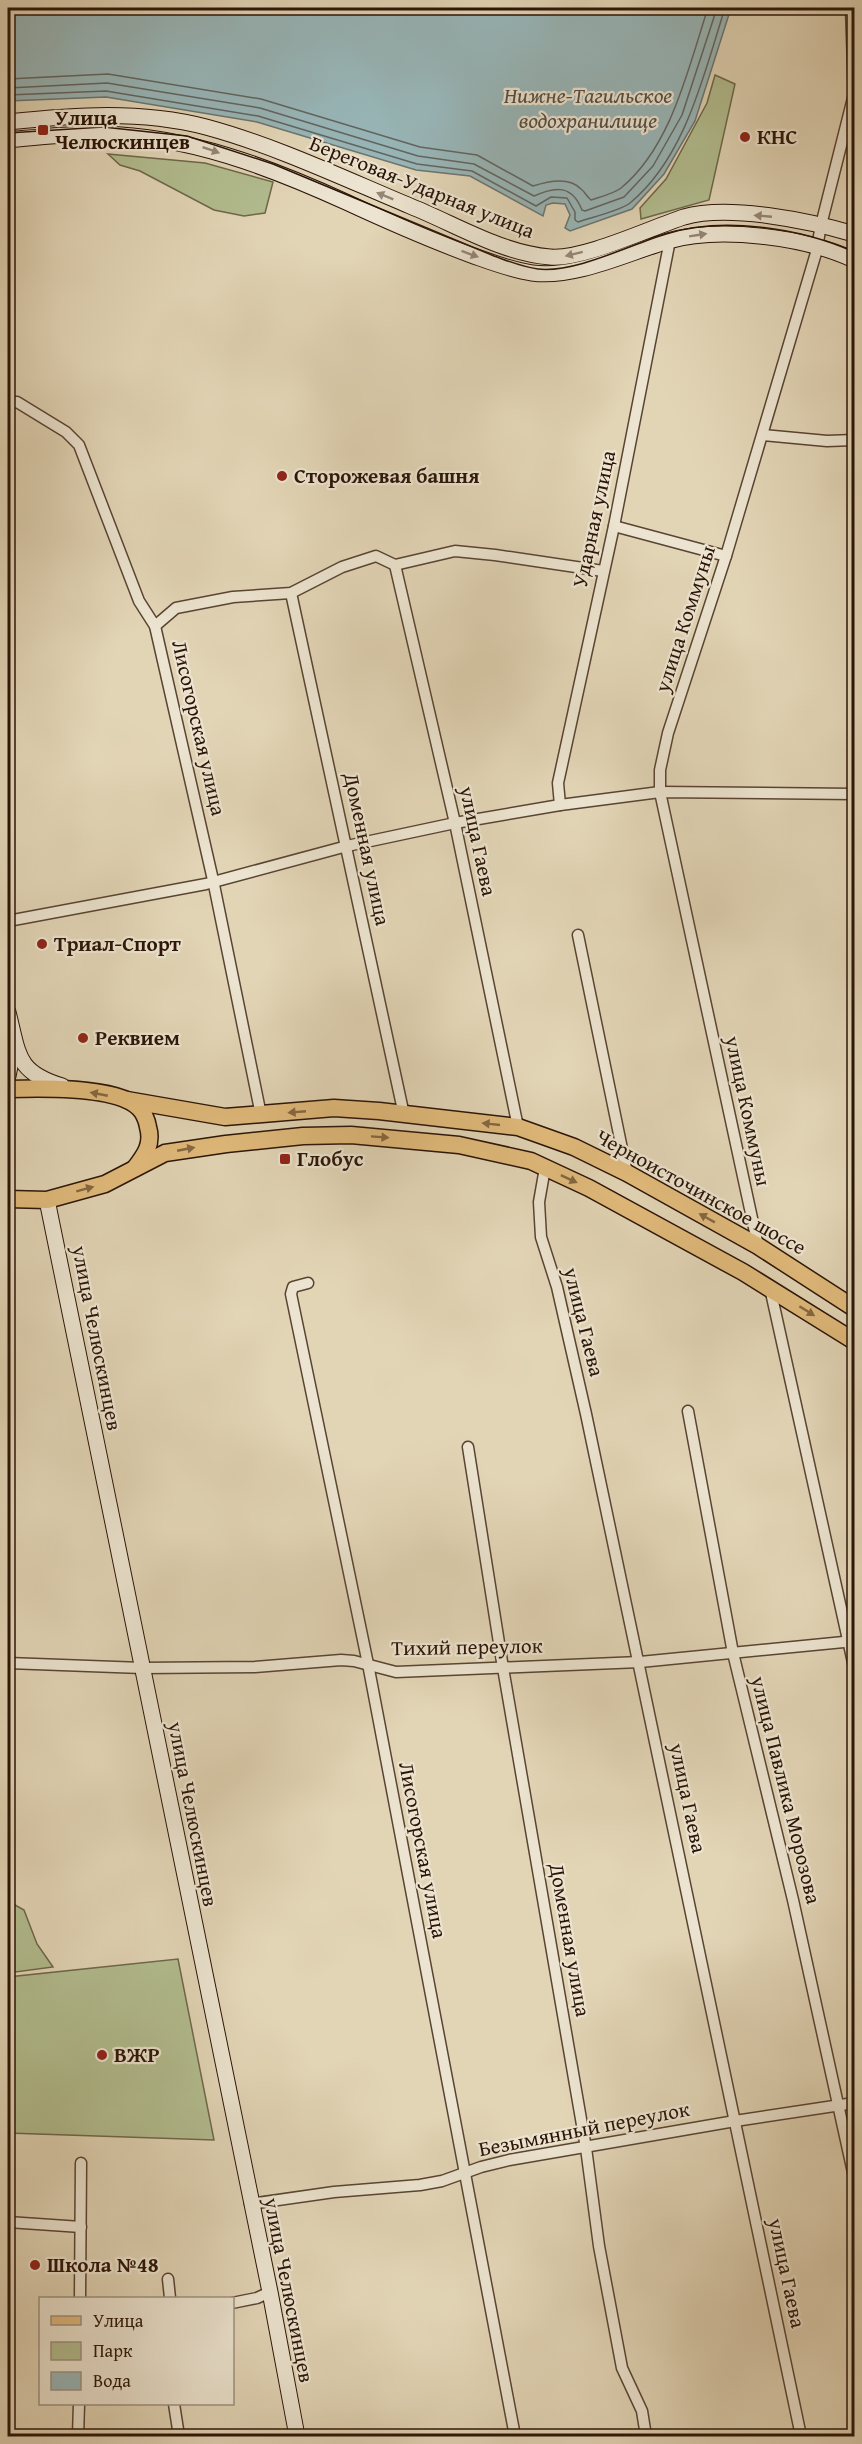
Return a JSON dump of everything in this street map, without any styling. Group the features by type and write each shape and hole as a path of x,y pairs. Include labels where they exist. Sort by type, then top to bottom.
{"main road":[{"name":"Береговая-Ударная улица","path":"8,122 117,115 205,127 247,140 320,169 507,248 540,256 568,256 687,217 710,213 789,219 855,234"},
{"name":"Береговая-Ударная улица","path":"8,140 103,134 160,139 205,148 257,165 335,197 415,234 514,270 534,274 568,272 670,240 719,233 817,246 855,260"},
{"path":"8,1012 20,1057 27,1069 44,1080 71,1089"},
{"path":"8,1028 11,1061 8,1076"},
{"name":"Черноисточинское шоссе","path":"8,1089 71,1089 225,1117 334,1108 518,1127 574,1147 627,1173 758,1246 855,1308"},
{"path":"128,1100 139,1108 150,1132 150,1143 146,1154 133,1172"},
{"path":"8,1199 47,1200 105,1184 133,1172 165,1153 194,1148 331,1135 406,1139 459,1145 511,1156 545,1168 589,1188 764,1284 855,1341"},
{"name":"улица Челюскинцев","path":"47,1200 250,2204 270,2292 297,2436"},
{"path":"764,1284 773,1256"}],"street":[{"name":"улица Коммуны","path":"758,1246 660,792 660,770 668,733 726,556 817,246 854,94 850,8"},
{"name":"Ударная улица","path":"560,805 558,783 614,526 670,240"},
{"name":"Лисогорская улица","path":"8,403 17,402 66,432 80,445 139,601 155,626 213,880 261,1115"},
{"path":"763,435 827,441 855,440"},
{"path":"614,526 726,556"},
{"path":"155,626 177,608 233,597 291,593 342,567 376,556 395,565 455,551 603,571"},
{"name":"улица Гаева","path":"395,565 455,823 518,1127"},
{"name":"Доменная улица","path":"291,593 404,1114"},
{"path":"8,921 206,884 213,880 347,846 455,823 560,805 660,792 855,794"},
{"path":"578,934 627,1173"},
{"name":"улица Гаева","path":"545,1168 539,1202 541,1237 557,1287 581,1391 801,2436"},
{"name":"Лисогорская улица","path":"308,1283 293,1287 291,1294 368,1664 515,2436"},
{"path":"764,1284 852,1641 855,1667"},
{"name":"улица Павлика Морозова","path":"688,1411 733,1653 793,1900 855,2177"},
{"name":"Доменная улица","path":"468,1447 503,1668 586,2148 599,2246 622,2368 642,2411 646,2436"},
{"name":"Тихий переулок","path":"8,1663 142,1668 255,1667 341,1660 368,1664 396,1672 639,1662 852,1641"},
{"name":"Безымянный переулок","path":"250,2204 334,2192 420,2186 509,2160 855,2103"},
{"path":"80,2297 81,2163"},
{"path":"8,2222 81,2227"},
{"path":"168,2279 170,2297"},
{"path":"234,2303 257,2298 270,2292"},
{"path":"78,2436 79,2405"},
{"path":"174,2405 179,2436"}],"green space":[{"path":"715,75 735,84 709,200 641,219 640,208 666,179 707,103"},
{"path":"108,154 205,163 273,182 265,213 244,216 214,210 140,171 120,165"},
{"path":"8,1901 24,1910 37,1944 53,1967 8,1973"},
{"name":"ВЖР","path":"178,1959 214,2140 8,2133 8,1977"}],"water":[{"name":"Нижне-Тагильское водохранилище","path":"8,8 731,8 695,121 664,174 632,209 570,231 565,228 570,215 565,204 546,205 543,216 470,176 416,170 257,122 106,97 8,101"}],"tram line":[{"path":"8,133 103,127 187,136 273,164 494,256 538,269 569,267 666,234 712,226 736,225 786,231 854,252"}],"place":[{"name":"Улица Челюскинцев","path":"43,130"},
{"name":"КНС","path":"745,137"},
{"name":"Сторожевая башня","path":"282,476"},
{"name":"Триал-Спорт","path":"42,944"},
{"name":"Реквием","path":"83,1038"},
{"name":"Глобус","path":"285,1159"},
{"name":"ВЖР","path":"102,2055"},
{"name":"Школа №48","path":"35,2265"}]}
